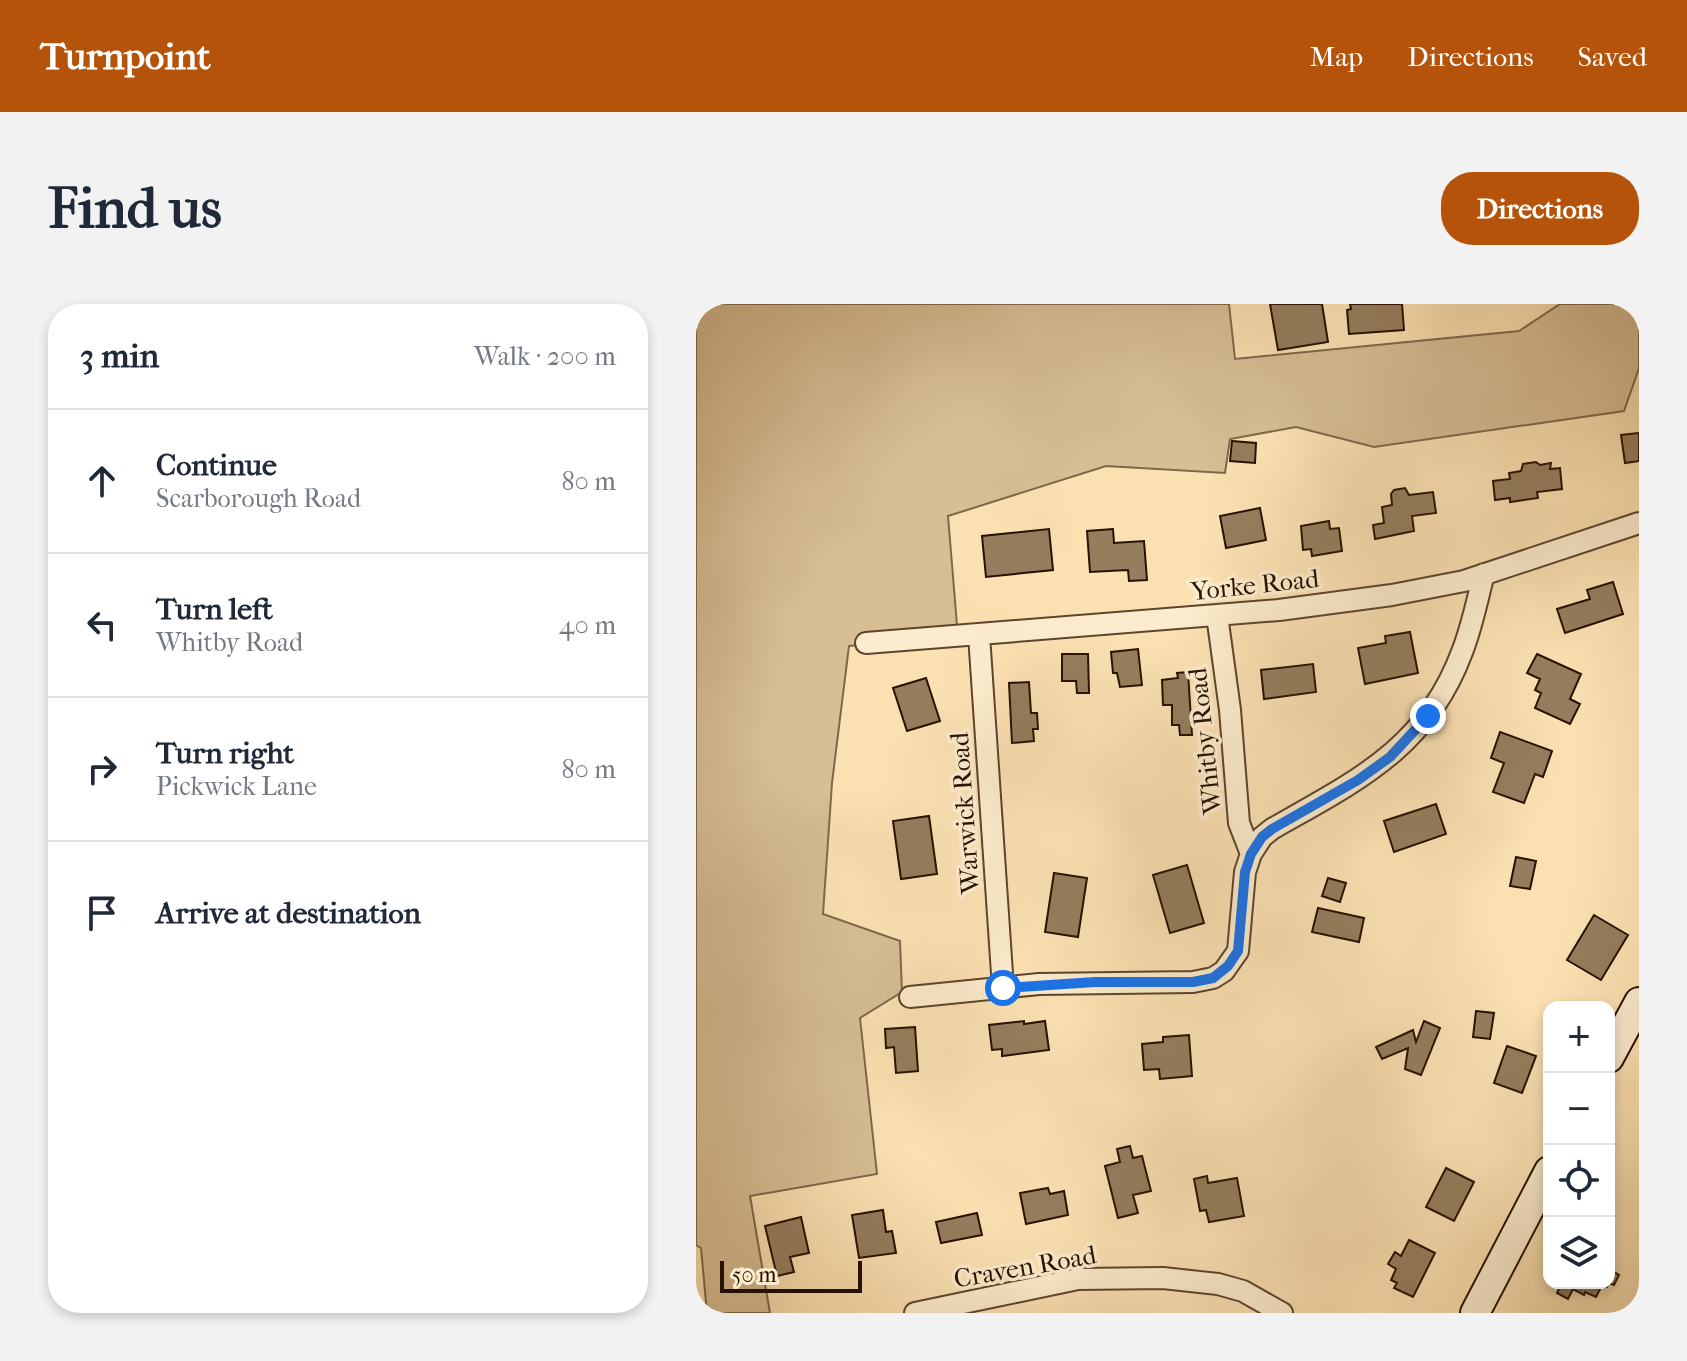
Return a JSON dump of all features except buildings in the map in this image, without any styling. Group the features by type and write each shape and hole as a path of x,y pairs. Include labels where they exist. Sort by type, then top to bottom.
{"street":[{"name":"Yorke Road","path":"866,643 1217,615 1392,595 1484,574 1639,523"},
{"path":"1251,854 1262,837 1272,829 1358,780 1409,739 1428,716 1463,651 1484,574"},
{"name":"Whitby Road","path":"1003,988 1095,982 1193,982 1213,978 1224,971 1236,954 1245,872 1251,854 1239,823 1230,710 1217,615"},
{"name":"Warwick Road","path":"979,635 1003,988"},
{"path":"910,997 1003,988"},
{"path":"1615,1047 1639,1002"},
{"path":"1475,1313 1543,1183"},
{"name":"Craven Road","path":"915,1313 1078,1279 1163,1278 1218,1284 1243,1291 1282,1313"}],"shaded area":[{"path":"696,304 1229,304 1235,359 1519,331 1560,304 1639,304 1639,368 1624,411 1374,447 1296,427 1230,439 1225,473 1106,466 948,516 958,637 849,646 832,783 823,914 900,941 902,992 860,1018 877,1174 750,1196 770,1313 707,1313 701,1248 696,1245"}],"route":[{"path":"1003,988 1095,982 1193,982 1213,978 1224,971 1238,951 1245,872 1251,854 1262,837 1358,780 1390,757 1428,716"}]}
